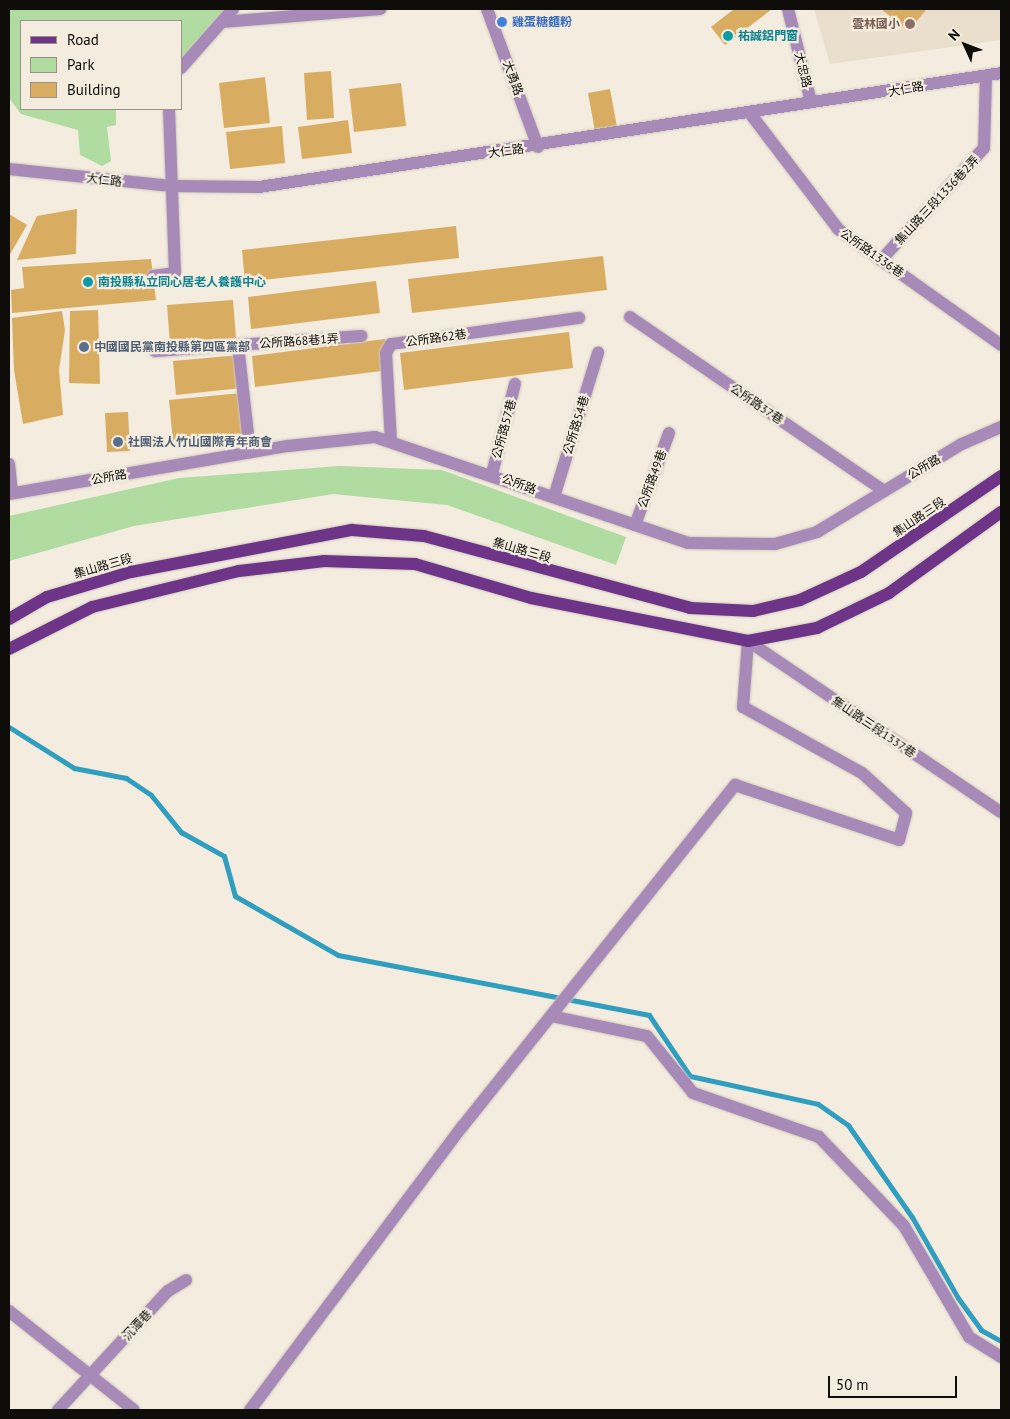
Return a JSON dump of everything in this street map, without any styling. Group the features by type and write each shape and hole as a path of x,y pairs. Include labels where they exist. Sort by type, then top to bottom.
{"main road":[{"name":"集山路三段","path":"9,619 47,597 131,572 352,530 424,536 690,608 753,611 800,600 861,572 1001,476"},
{"path":"9,649 92,607 239,571 324,561 415,564 531,598 748,641 817,628 889,593 1001,512"}],"street":[{"path":"182,67 233,9"},
{"path":"222,22 380,9"},
{"name":"大勇路","path":"487,9 538,147"},
{"name":"大忠路","path":"788,9 811,102"},
{"name":"大仁路","path":"9,169 171,186 259,187 538,147 1001,73"},
{"name":"集山路三段1336巷2弄","path":"881,260 984,148 986,76"},
{"path":"153,276 175,273 169,110"},
{"name":"公所路1336巷","path":"749,112 838,230 1001,345"},
{"name":"公所路37巷","path":"630,317 884,491"},
{"name":"公所路62巷","path":"391,442 386,353 391,344 579,318"},
{"name":"公所路68巷1弄","path":"155,351 361,336"},
{"path":"238,345 250,452"},
{"name":"公所路54巷","path":"554,497 598,353"},
{"name":"公所路57巷","path":"492,474 516,384"},
{"name":"公所路","path":"11,494 250,452 375,437 492,474 688,543 775,544 817,532 962,444 1001,427"},
{"name":"公所路49巷","path":"635,525 668,433"},
{"path":"9,464 11,494"},
{"path":"250,1410 462,1127 735,785 899,840 906,813 862,773 743,708 748,641"},
{"name":"集山路三段1337巷","path":"748,641 1001,812"},
{"path":"554,1012 647,1036 693,1094 819,1137 904,1226 969,1337 1001,1357"},
{"name":"沉潭巷","path":"58,1410 168,1291 186,1280"},
{"path":"9,1310 91,1373 134,1410"}],"shaded area":[{"name":"雲林國小","path":"814,9 1001,9 1001,40 830,64"}],"green space":[{"path":"9,9 230,9 182,60 182,20 20,20 20,110 116,110 116,125 107,127 111,161 102,166 80,155 78,130 21,114 9,98"},
{"path":"340,466 442,470 626,537 616,565 447,505 333,494 134,526 9,561 9,516 179,478"}],"building":[{"name":"祐誠鋁門窗","path":"734,9 772,9 725,45 711,27"},
{"path":"881,9 927,9 908,31"},
{"path":"331,71 334,118 307,120 304,73"},
{"path":"265,77 270,123 224,128 219,83"},
{"path":"401,83 406,126 354,132 349,89"},
{"path":"610,89 617,127 595,131 588,93"},
{"path":"348,120 352,153 302,159 298,127"},
{"path":"282,126 285,163 230,169 226,132"},
{"path":"77,209 76,254 17,260 37,216"},
{"path":"9,214 27,225 9,256"},
{"path":"456,226 459,258 245,282 242,250"},
{"path":"603,256 607,290 412,313 408,279"},
{"name":"南投縣私立同心居老人養護中心","path":"151,259 156,300 12,313 11,290 24,288 22,267"},
{"path":"376,281 380,313 251,329 248,297"},
{"path":"233,300 236,338 170,344 167,305"},
{"name":"中國國民黨南投縣第四區黨部","path":"98,310 100,384 69,383 70,311"},
{"path":"62,311 65,330 59,370 63,415 23,424 14,370 12,318"},
{"path":"569,332 573,368 404,390 400,353"},
{"path":"385,339 389,370 255,387 252,356"},
{"path":"239,355 242,388 176,395 173,361"},
{"path":"241,393 245,434 173,442 169,400"},
{"name":"社團法人竹山國際青年商會","path":"128,412 130,451 107,452 105,413"}],"waterway":[{"path":"9,727 74,768 126,778 151,795 181,832 224,856 235,896 338,955 649,1015 690,1076 818,1104 848,1125 912,1217 958,1298 981,1330 1001,1341"}],"place":[{"name":"雞蛋糖麵粉","path":"502,22"},
{"name":"雲林國小","path":"910,24"},
{"name":"祐誠鋁門窗","path":"728,36"},
{"name":"南投縣私立同心居老人養護中心","path":"88,282"},
{"name":"中國國民黨南投縣第四區黨部","path":"84,347"},
{"name":"社團法人竹山國際青年商會","path":"118,442"}]}
